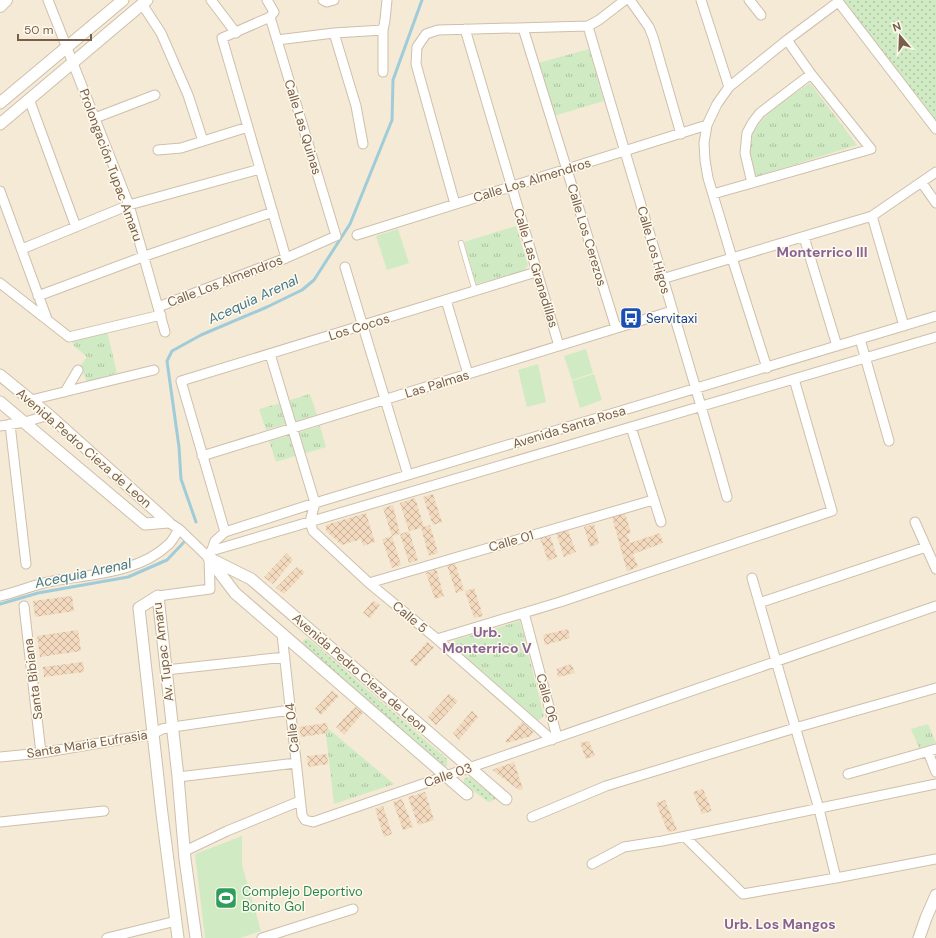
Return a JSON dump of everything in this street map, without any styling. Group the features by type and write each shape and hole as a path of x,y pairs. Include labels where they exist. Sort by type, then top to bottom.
{"main road":[{"path":"0,6 6,0"}],"street":[{"name":"Prolongación Tupac Amaru","path":"48,0 129,205 165,332"},
{"path":"0,103 123,0"},
{"path":"211,0 236,33"},
{"name":"Calle Las Quinas","path":"267,0 274,12 270,18 276,40 336,236"},
{"path":"323,0 327,2 334,0"},
{"path":"383,72 383,30 387,0"},
{"path":"455,204 416,64 418,47 426,34 438,30 588,26 599,20 625,0"},
{"path":"630,0 649,27 653,37 681,134"},
{"path":"701,0 729,87"},
{"path":"749,0 761,15"},
{"path":"767,368 732,258 713,194 705,160 704,143 707,125 717,104 729,87 838,1 936,129"},
{"path":"0,124 145,2 161,33 188,95 203,141"},
{"path":"270,18 222,38 286,258"},
{"name":"Calle Los Higos","path":"588,26 662,279 702,406 726,497"},
{"name":"Calle Los Cerezos","path":"523,28 616,328"},
{"name":"Calle Las Granadillas","path":"465,29 559,346"},
{"path":"276,40 334,33 383,30"},
{"path":"334,33 356,106 363,144"},
{"path":"713,194 871,149 811,74 787,40"},
{"path":"752,183 745,153 747,133 760,113 811,74"},
{"path":"95,118 155,96"},
{"path":"29,99 76,227"},
{"name":"Calle Los Almendros","path":"357,234 625,152 707,125"},
{"path":"158,150 182,148 248,127"},
{"path":"22,249 129,205 260,169"},
{"path":"662,279 872,216 936,172"},
{"path":"922,182 936,203"},
{"path":"0,191 47,320"},
{"path":"38,296 144,256 273,212"},
{"path":"872,216 904,326"},
{"name":"Calle Los Almendros","path":"47,320 69,337 160,311 336,236"},
{"path":"804,237 836,346"},
{"path":"345,266 408,475"},
{"name":"Los Cocos","path":"202,456 181,381 536,272"},
{"path":"0,283 47,320"},
{"path":"446,300 468,374"},
{"name":"Las Palmas","path":"202,456 672,311"},
{"name":"Avenida Santa Rosa","path":"225,532 315,503 936,316"},
{"name":"Avenida Santa Rosa","path":"210,554 310,522 936,337"},
{"path":"860,339 889,441"},
{"path":"270,354 315,503 310,522"},
{"path":"65,392 78,370"},
{"path":"31,400 154,370"},
{"name":"Avenida Pedro Cieza de Leon","path":"0,375 31,400 193,543 251,579 506,799"},
{"path":"437,639 560,602 832,511 794,379"},
{"name":"Avenida Pedro Cieza de Leon","path":"0,402 146,524 168,522"},
{"path":"0,426 25,422 48,415"},
{"path":"10,424 26,564"},
{"path":"631,427 660,522"},
{"path":"158,596 210,589 210,554 215,541 225,532 202,456"},
{"name":"Calle 01","path":"369,583 653,500"},
{"name":"Calle 5","path":"310,522 313,531 369,583 554,739"},
{"path":"915,522 936,569"},
{"path":"0,596 53,581 126,568 150,558 163,549 182,532"},
{"path":"759,603 926,547"},
{"name":"Avenida Pedro Cieza de Leon","path":"210,554 236,594 467,794"},
{"path":"752,578 820,809 836,878"},
{"name":"Av. Tupac Amaru","path":"178,938 162,814 140,608 158,596 185,851 196,938"},
{"name":"Santa Bibiana","path":"24,606 41,753"},
{"name":"Calle 03","path":"306,821 317,822 445,776 936,606"},
{"name":"Calle 06","path":"524,613 554,739"},
{"name":"Calle 04","path":"282,634 300,801 302,815 306,821"},
{"path":"166,670 285,657"},
{"path":"532,817 606,786 795,728 936,688"},
{"name":"Santa Maria Eufrasia","path":"0,757 41,753 153,734 162,729 172,727 290,710"},
{"path":"848,774 932,750 936,772"},
{"path":"178,777 296,763"},
{"path":"592,864 624,848 685,837 936,784"},
{"path":"185,851 227,830 300,801"},
{"path":"0,822 104,811"},
{"path":"685,837 743,894 936,860"},
{"path":"919,938 936,895"},
{"path":"262,938 291,934 353,909"},
{"path":"107,938 176,921"}],"lane":[{"path":"461,243 475,291"}],"shaded area":[{"path":"0,0 936,0 936,938 0,938"}],"green space":[{"path":"841,0 936,0 936,121"},
{"path":"589,49 604,101 554,116 538,63"},
{"path":"810,83 857,145 755,177 749,150 751,138 756,128 772,110"},
{"path":"516,226 528,265 524,271 476,284 464,242"},
{"path":"398,229 409,263 387,270 376,236"},
{"path":"107,331 117,373 87,382 80,366 87,357 75,347 71,340"},
{"path":"586,349 593,373 572,380 564,356"},
{"path":"538,364 546,402 527,407 518,370"},
{"path":"594,374 602,400 580,408 572,381"},
{"path":"310,394 317,415 294,422 287,401"},
{"path":"281,403 288,423 266,430 259,409"},
{"path":"320,426 326,447 303,454 297,433"},
{"path":"291,435 298,455 276,462 269,441"},
{"path":"520,621 544,716 538,721 454,647 455,640"},
{"path":"305,639 310,640 447,759 447,765 443,767 302,644"},
{"path":"928,724 936,743 919,748 911,729"},
{"path":"325,726 394,784 334,804"},
{"path":"468,777 497,799 488,802 464,784 464,779"},
{"name":"Complejo Deportivo Bonito Gol","path":"242,836 242,865 261,931 240,938 205,938 195,854"}],"building":[{"path":"433,494 442,522 433,525 423,497"},
{"path":"415,498 424,527 430,525 438,553 429,556 421,528 409,531 400,503"},
{"path":"393,505 400,534 392,536 383,508"},
{"path":"366,513 375,542 363,546 361,539 342,545 326,531 326,525"},
{"path":"625,513 631,533 627,534 630,543 660,533 663,543 633,554 638,567 627,571 612,517"},
{"path":"594,524 599,544 590,547 584,527"},
{"path":"568,530 576,552 564,557 556,533"},
{"path":"409,531 418,560 409,563 400,534"},
{"path":"550,535 557,557 548,561 540,538"},
{"path":"392,536 401,565 392,568 382,539"},
{"path":"287,553 293,560 273,584 264,577"},
{"path":"455,563 464,590 456,593 447,565"},
{"path":"297,567 305,572 284,594 276,588"},
{"path":"436,569 444,596 435,599 426,573"},
{"path":"474,588 483,616 474,618 465,591"},
{"path":"72,596 74,611 35,617 33,601"},
{"path":"373,601 380,605 370,618 363,613"},
{"path":"568,629 570,638 545,645 543,635"},
{"path":"78,630 81,651 40,657 37,636"},
{"path":"427,642 434,647 416,667 410,661"},
{"path":"83,662 84,672 44,677 43,667"},
{"path":"571,664 575,673 558,677 556,669"},
{"path":"332,691 339,696 321,715 315,709"},
{"path":"449,694 458,701 436,725 428,717"},
{"path":"355,707 363,713 344,735 336,727"},
{"path":"472,711 478,717 459,740 453,733"},
{"path":"522,722 533,732 531,736 507,743 505,741"},
{"path":"327,723 328,733 301,737 299,727"},
{"path":"589,741 595,756 586,759 580,743"},
{"path":"327,754 328,764 308,767 307,756"},
{"path":"514,762 523,789 519,790 492,770"},
{"path":"703,789 712,811 702,814 693,792"},
{"path":"425,792 434,820 418,825 408,797"},
{"path":"402,799 413,827 403,830 393,802"},
{"path":"665,800 677,830 668,832 656,803"},
{"path":"383,806 392,834 384,837 375,809"}],"waterway":[{"name":"Acequia Arenal","path":"196,522 181,479 179,447 167,361 172,351 201,335 267,307 302,290 314,280 350,224 392,120 393,80 422,0"},
{"name":"Acequia Arenal","path":"0,604 38,593 128,577 167,560 186,540"}],"place":[{"name":"Servitaxi","path":"631,318"},
{"name":"Complejo Deportivo Bonito Gol","path":"226,898"}],"district":[{"name":"Monterrico III","path":"822,252"},
{"name":"Urb. Monterrico V","path":"487,640"},
{"name":"Urb. Los Mangos","path":"780,924"}]}
